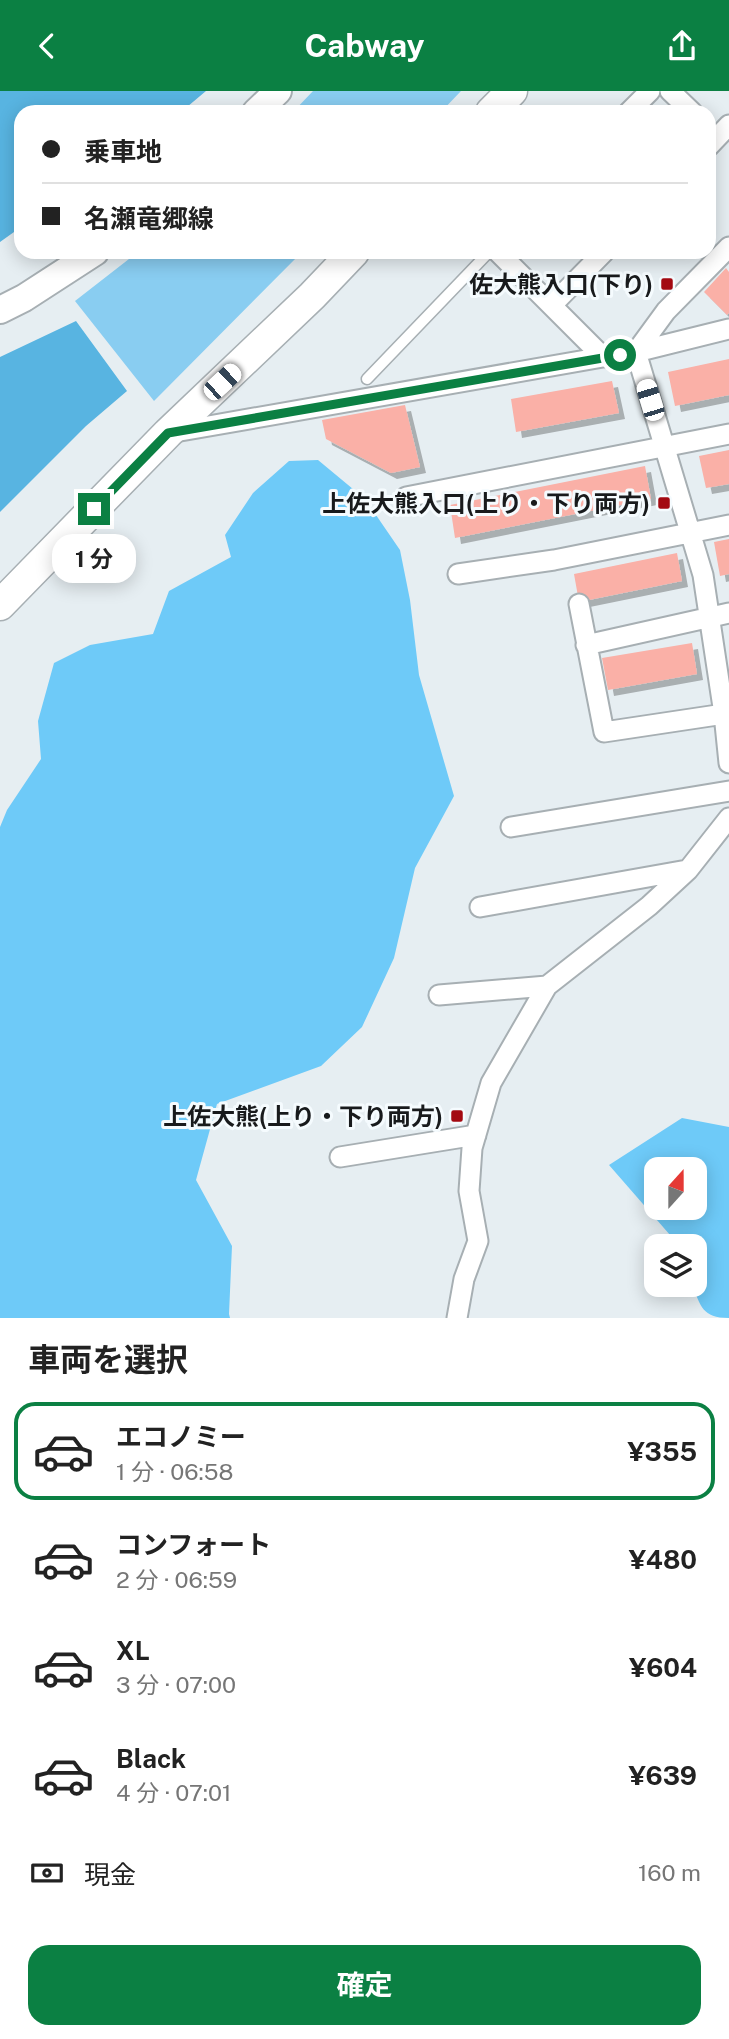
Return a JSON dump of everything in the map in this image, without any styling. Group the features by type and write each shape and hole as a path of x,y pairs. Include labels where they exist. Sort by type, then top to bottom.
{"main road":[{"path":"498,105 512,91"},
{"path":"0,605 168,433 347,259"}],"street":[{"path":"263,105 278,91"},
{"path":"636,105 650,91"},
{"path":"670,91 685,105"},
{"path":"636,352 666,311 729,247"},
{"path":"0,310 83,259"},
{"path":"505,259 603,357"},
{"path":"552,305 597,259"},
{"path":"168,433 636,352 729,329"},
{"path":"636,352 703,575 729,762"},
{"path":"406,497 729,434"},
{"path":"458,574 554,560 729,525"},
{"path":"579,604 604,732 724,714"},
{"path":"586,645 729,613"},
{"path":"511,827 729,791"},
{"path":"457,1318 464,1279 478,1241 469,1191 472,1149 491,1083 547,986 649,906 688,870 729,818"},
{"path":"480,907 688,870"},
{"path":"439,995 547,986"},
{"path":"340,1157 476,1135"}],"lane":[{"path":"367,379 482,259"}],"shaded area":[{"path":"0,91 206,91 189,105 14,105 14,232 0,242"},
{"path":"313,91 461,91 448,105 300,105"},
{"path":"129,259 295,259 154,401 75,301"},
{"path":"76,321 127,391 86,426 0,512 0,357"},
{"path":"318,460 365,499 400,550 410,600 419,675 454,796 415,868 394,958 362,1027 321,1066 217,1104 196,1180 232,1246 230,1318 0,1318 0,827 7,810 41,759 38,721 54,663 90,645 153,634 169,591 231,557 225,535 253,493 289,461"},
{"path":"682,1118 729,1127 729,1318 708,1313 697,1297 707,1297 707,1234 669,1234 657,1220 707,1220 707,1157 644,1157 644,1205 609,1165"}],"building":[{"path":"726,268 729,272 727,315 704,292"},
{"path":"729,359 729,395 675,406 668,372"},
{"path":"612,381 619,413 516,432 511,399"},
{"path":"405,405 420,467 391,473 326,439 322,420"},
{"path":"729,450 729,484 706,488 699,456"},
{"path":"645,466 651,499 455,538 450,505"},
{"path":"729,539 729,574 720,576 714,542"},
{"path":"677,553 682,581 579,602 574,574"},
{"path":"692,643 697,674 608,690 602,658"}],"place":[{"name":"佐大熊入口(下り)","path":"667,284"},
{"name":"上佐大熊入口(上り・下り両方)","path":"664,503"},
{"name":"上佐大熊(上り・下り両方)","path":"457,1116"}],"route":[{"path":"94,509 168,433 620,355"}]}
